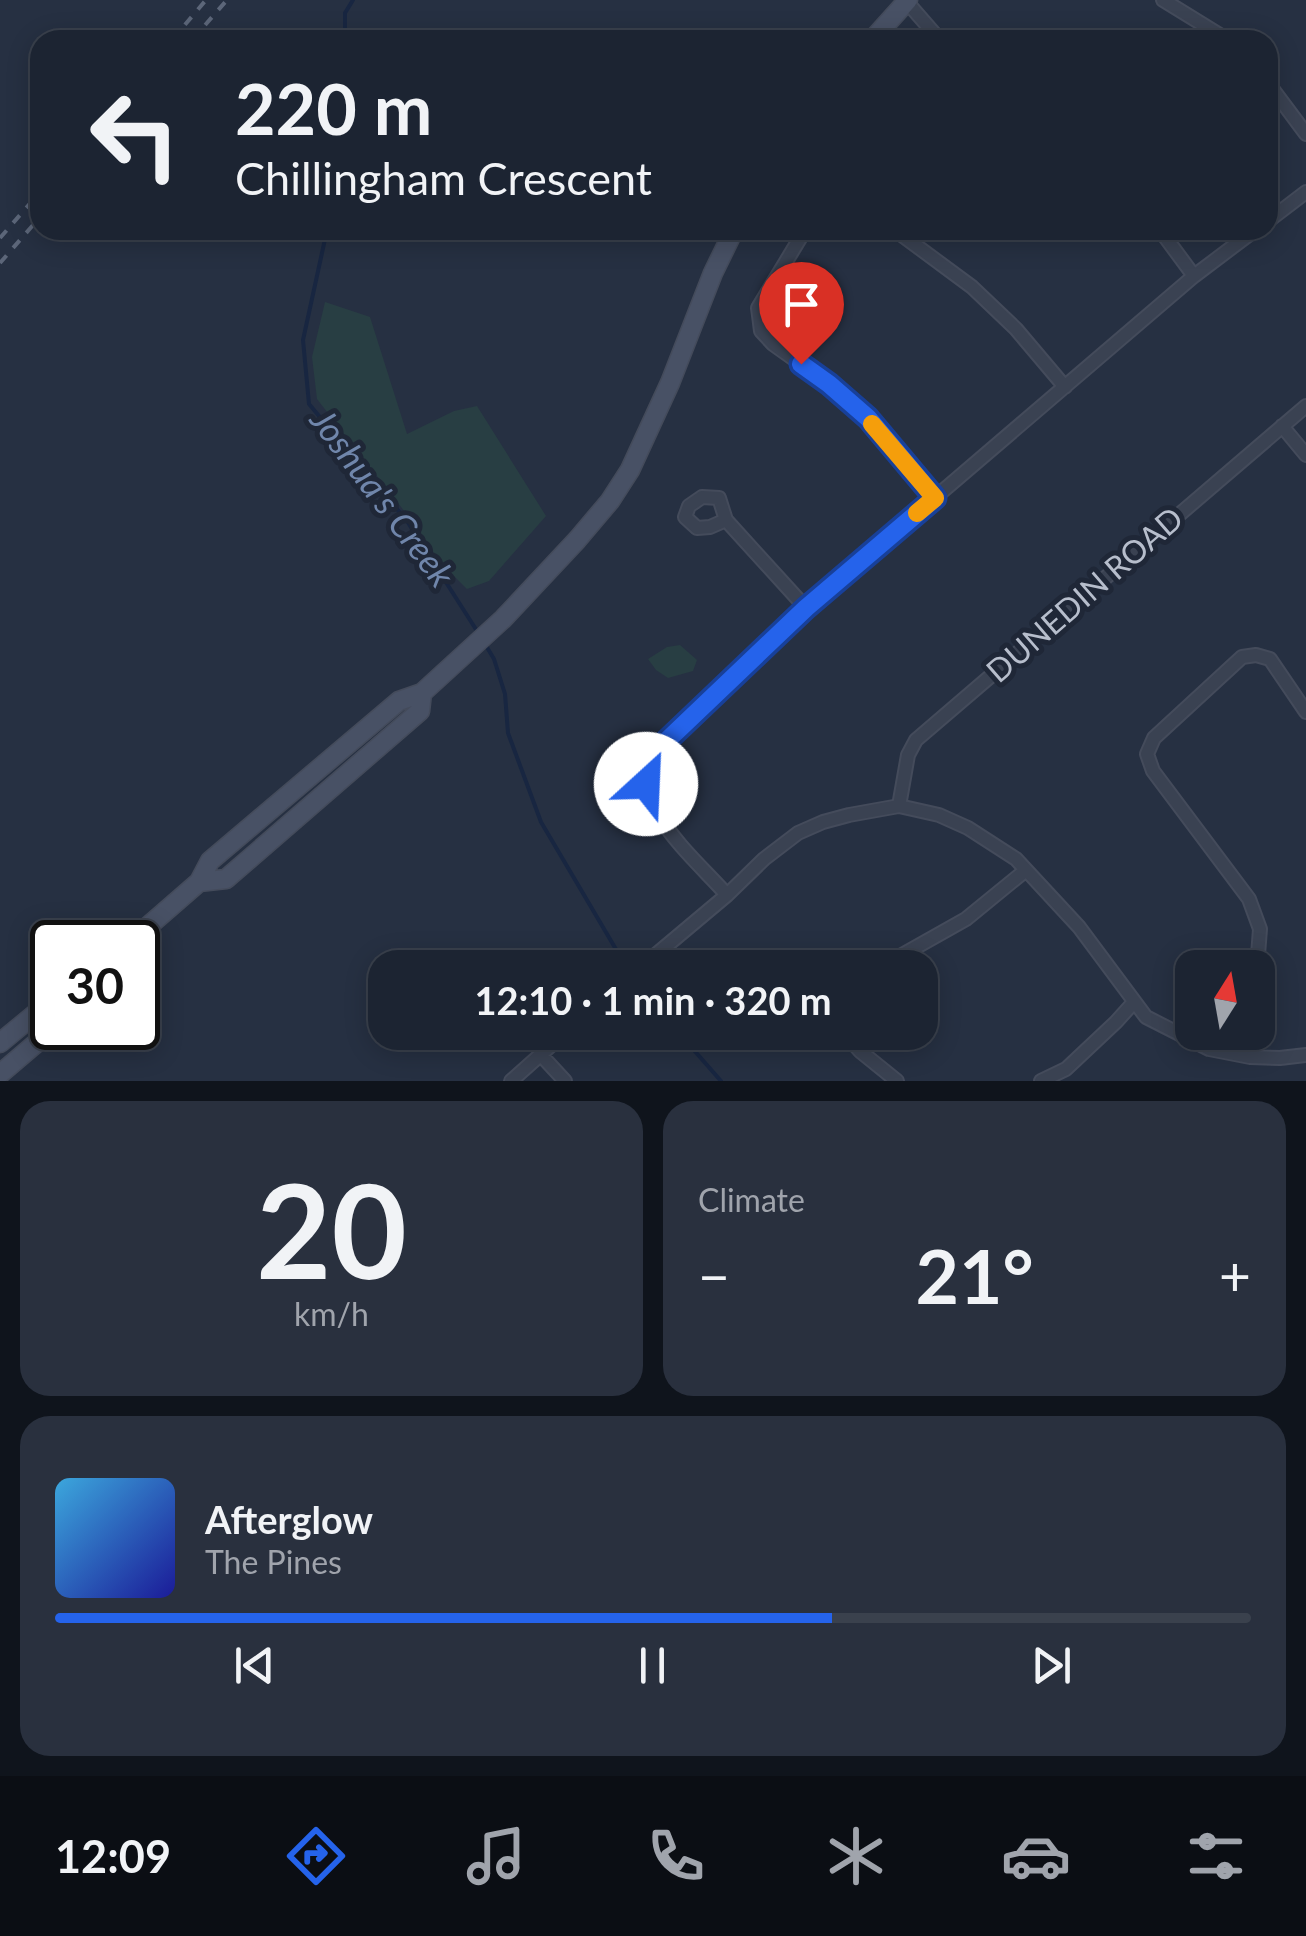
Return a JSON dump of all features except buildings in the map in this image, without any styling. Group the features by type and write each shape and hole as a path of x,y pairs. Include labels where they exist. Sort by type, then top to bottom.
{"main road":[{"path":"881,30 907,0"},
{"path":"155,920 199,882 210,861 399,701 422,692 456,663 503,620 578,540 630,470 729,240"},
{"path":"0,1043 30,1019"},
{"path":"0,1074 30,1048"}],"street":[{"path":"907,0 932,30"},
{"path":"1162,0 1212,30"},
{"path":"1278,96 1306,134"},
{"path":"1278,213 1306,192"},
{"path":"799,240 758,308 761,330 868,418 935,498"},
{"path":"909,240 972,287 1016,330 1065,388"},
{"path":"1167,240 1194,276"},
{"path":"728,895 657,813 646,773 657,750 806,608 1194,276 1242,240"},
{"name":"DUNEDIN ROAD","path":"899,806 908,754 916,740 1306,406"},
{"path":"1282,426 1306,456"},
{"path":"726,520 806,608"},
{"path":"1258,950 1260,929 1249,899 1153,771 1147,754 1154,738 1242,657 1270,659 1306,712"},
{"path":"661,950 798,833 836,819 899,806 938,815 968,828 1016,859 1079,928 1146,1016 1209,1049 1280,1058 1306,1055"},
{"path":"911,950 966,919 1026,870"},
{"path":"1042,1081 1066,1070 1134,1002"},
{"path":"511,1081 546,1050"},
{"path":"859,1050 897,1081"},
{"path":"1250,1050 1250,1056"},
{"path":"541,1055 565,1081"}],"green space":[{"path":"325,302 370,317 407,434 454,411 477,406 546,516 489,581 467,589 441,563 317,399 312,357"},
{"path":"680,645 697,660 693,671 668,678 648,659 667,647"}],"waterway":[{"name":"Joshua's Creek","path":"345,30 345,13 353,0"},
{"name":"Joshua's Creek","path":"325,240 303,340 309,404 407,521 477,631"},
{"name":"Joshua's Creek","path":"485,644 505,694 508,733 541,822 616,950"},
{"name":"Joshua's Creek","path":"694,1050 721,1081"}],"railway":[{"path":"180,30 206,0"},
{"path":"201,30 227,0"},
{"path":"0,238 30,204"},
{"path":"0,263 30,228"}],"slow traffic":[{"path":"872,424 935,498 917,513"}],"route":[{"path":"646,784 650,760 657,750 806,608 935,498 868,418 801,364"}]}
